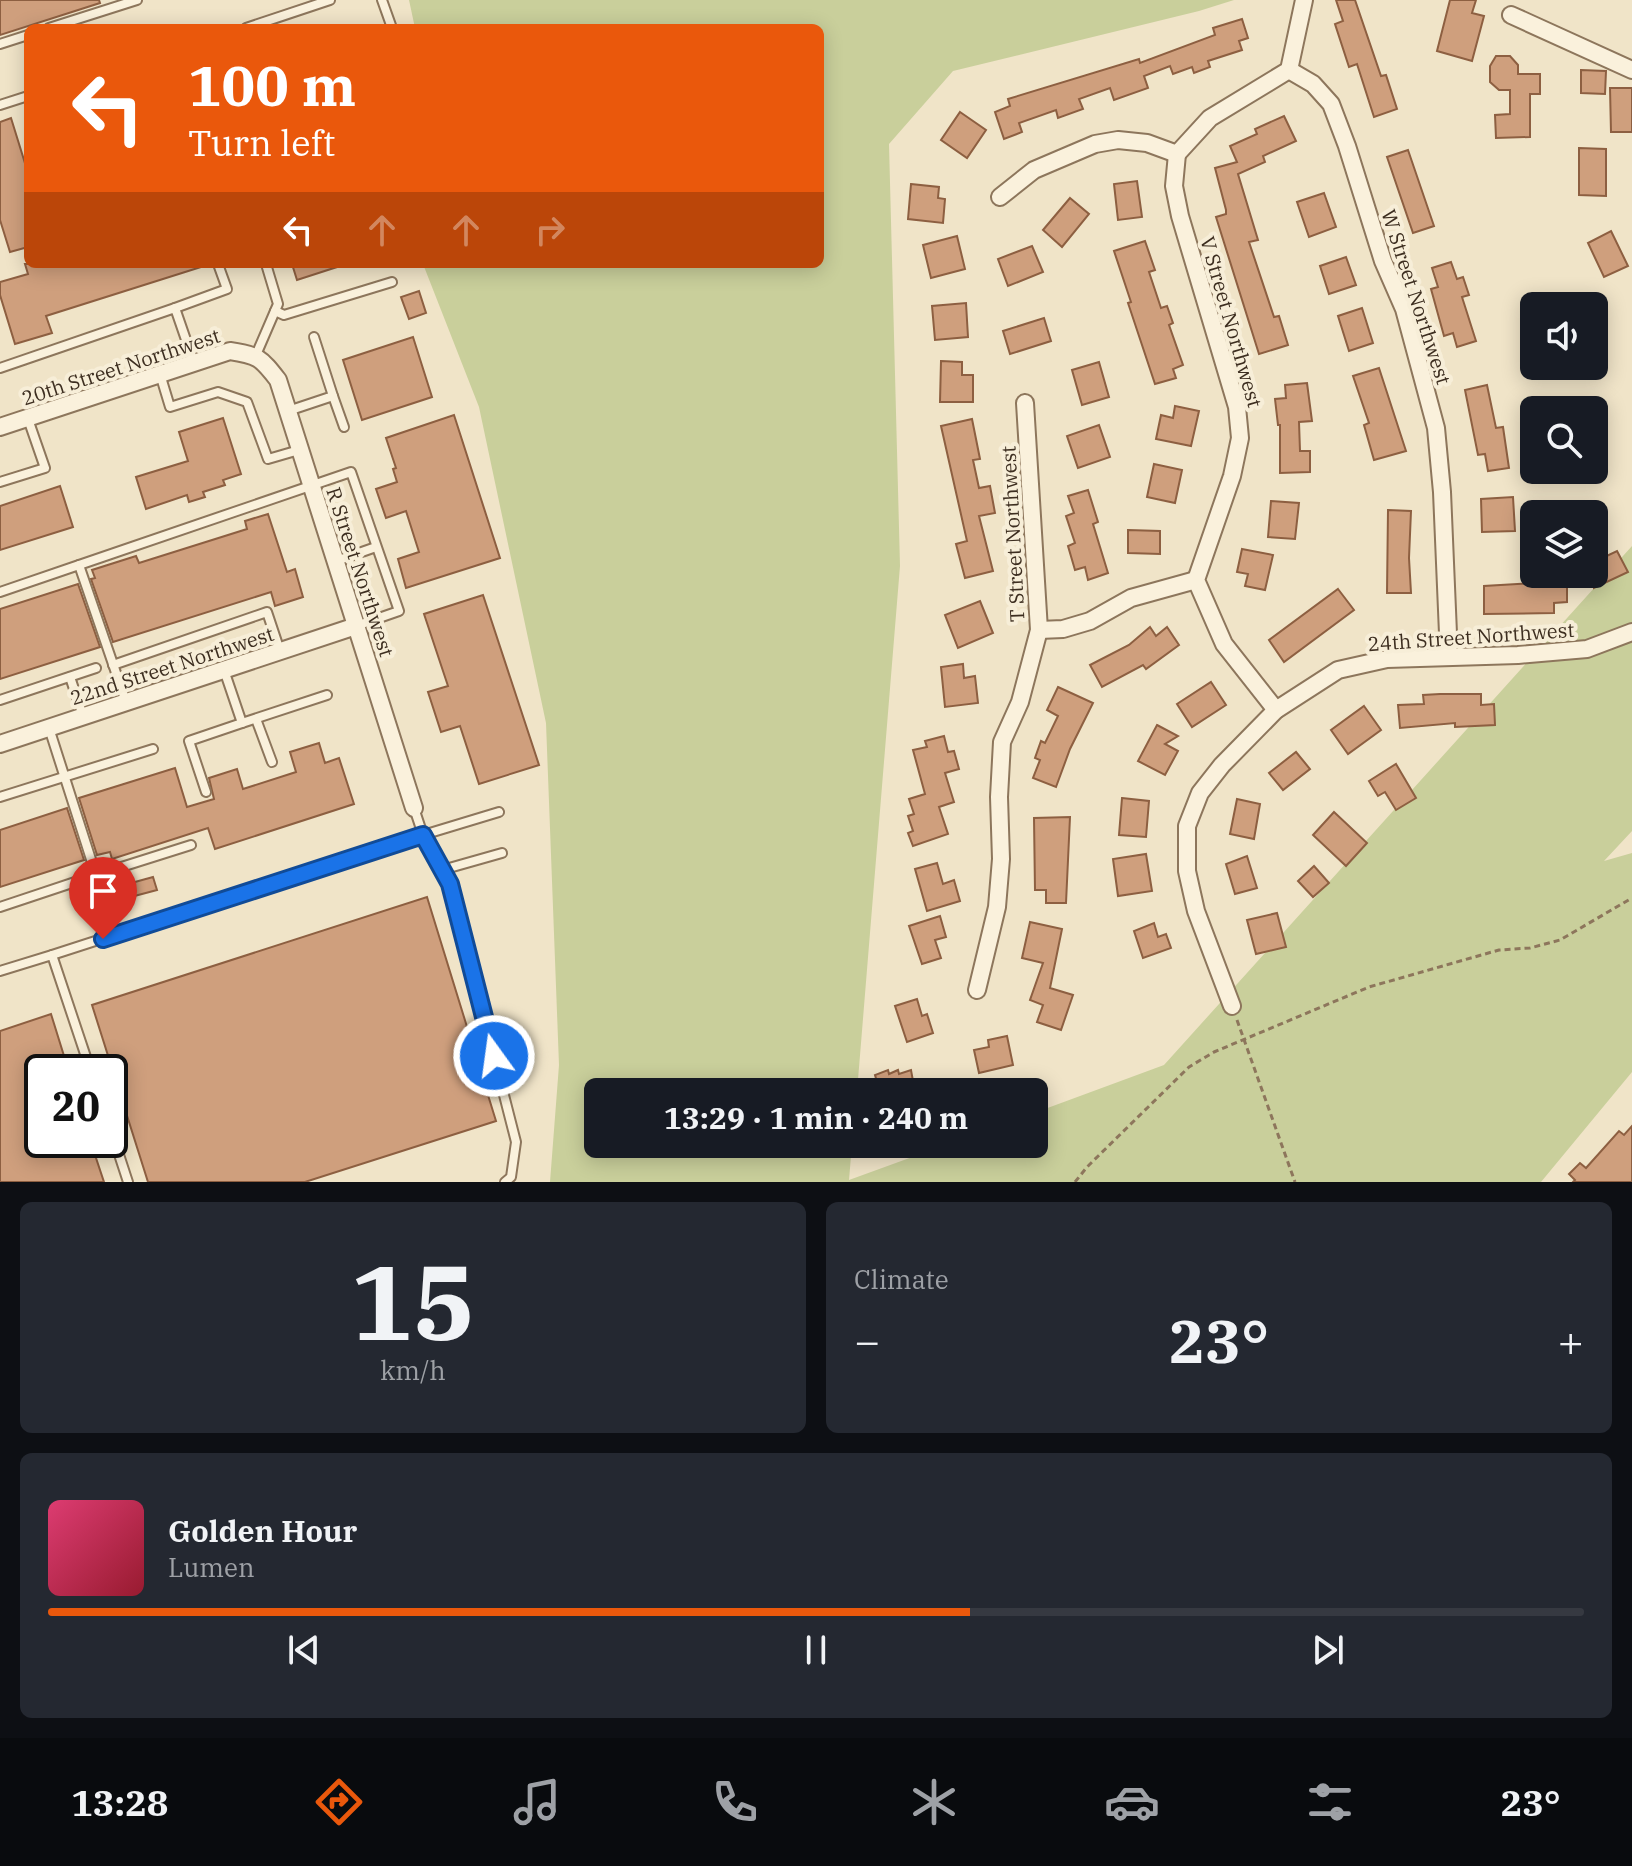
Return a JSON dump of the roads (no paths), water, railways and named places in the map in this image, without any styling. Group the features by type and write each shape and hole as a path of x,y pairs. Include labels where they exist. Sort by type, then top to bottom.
{"street":[{"path":"1000,197 1034,170 1095,144 1118,140 1147,143 1177,154 1210,118 1289,70 1304,0"},
{"path":"1511,15 1632,70"},
{"name":"W Street Northwest","path":"1289,70 1313,84 1331,104 1383,261 1408,324 1436,428 1449,657"},
{"name":"V Street Northwest","path":"1177,154 1174,186 1180,216 1237,407 1240,438 1232,476 1196,580"},
{"name":"20th Street Northwest","path":"0,427 230,351 256,355"},
{"name":"R Street Northwest","path":"256,355 278,380 414,808"},
{"name":"T Street Northwest","path":"977,990 997,907 1001,859 999,797 1002,742 1020,702 1039,630 1025,403"},
{"path":"1039,630 1063,629 1090,621 1131,598 1196,580 1224,644 1276,710"},
{"name":"22nd Street Northwest","path":"0,744 356,626"},
{"name":"24th Street Northwest","path":"1232,1006 1196,911 1187,871 1187,826 1200,793 1222,765 1276,710 1338,670 1387,659 1518,655 1587,649 1632,632"}],"lane":[{"path":"62,24 137,0"},
{"path":"258,24 330,0"},
{"path":"382,0 387,24"},
{"path":"0,44 24,36"},
{"path":"0,105 24,97"},
{"path":"0,368 227,289 219,268"},
{"path":"256,355 278,304 267,268"},
{"path":"275,311 284,315 392,282"},
{"path":"175,308 194,363"},
{"path":"314,337 344,427"},
{"path":"160,374 170,407 218,392 247,402 268,459 300,449"},
{"path":"288,411 333,396"},
{"path":"0,482 45,468 27,418"},
{"path":"0,592 351,472 399,611 356,626"},
{"path":"336,561 376,547"},
{"path":"79,565 126,702"},
{"path":"113,665 267,612 280,651"},
{"path":"0,700 96,668"},
{"path":"224,669 242,723"},
{"path":"70,677 83,716"},
{"path":"206,792 189,741 327,695"},
{"path":"256,719 272,762"},
{"path":"49,728 96,875"},
{"path":"0,797 153,749"},
{"path":"414,808 423,835 450,884 516,1142 511,1177 505,1182"},
{"path":"0,971 499,812"},
{"path":"0,907 191,845"},
{"path":"442,870 502,853"},
{"path":"52,955 85,1054"},
{"path":"120,1158 128,1182"}]}
